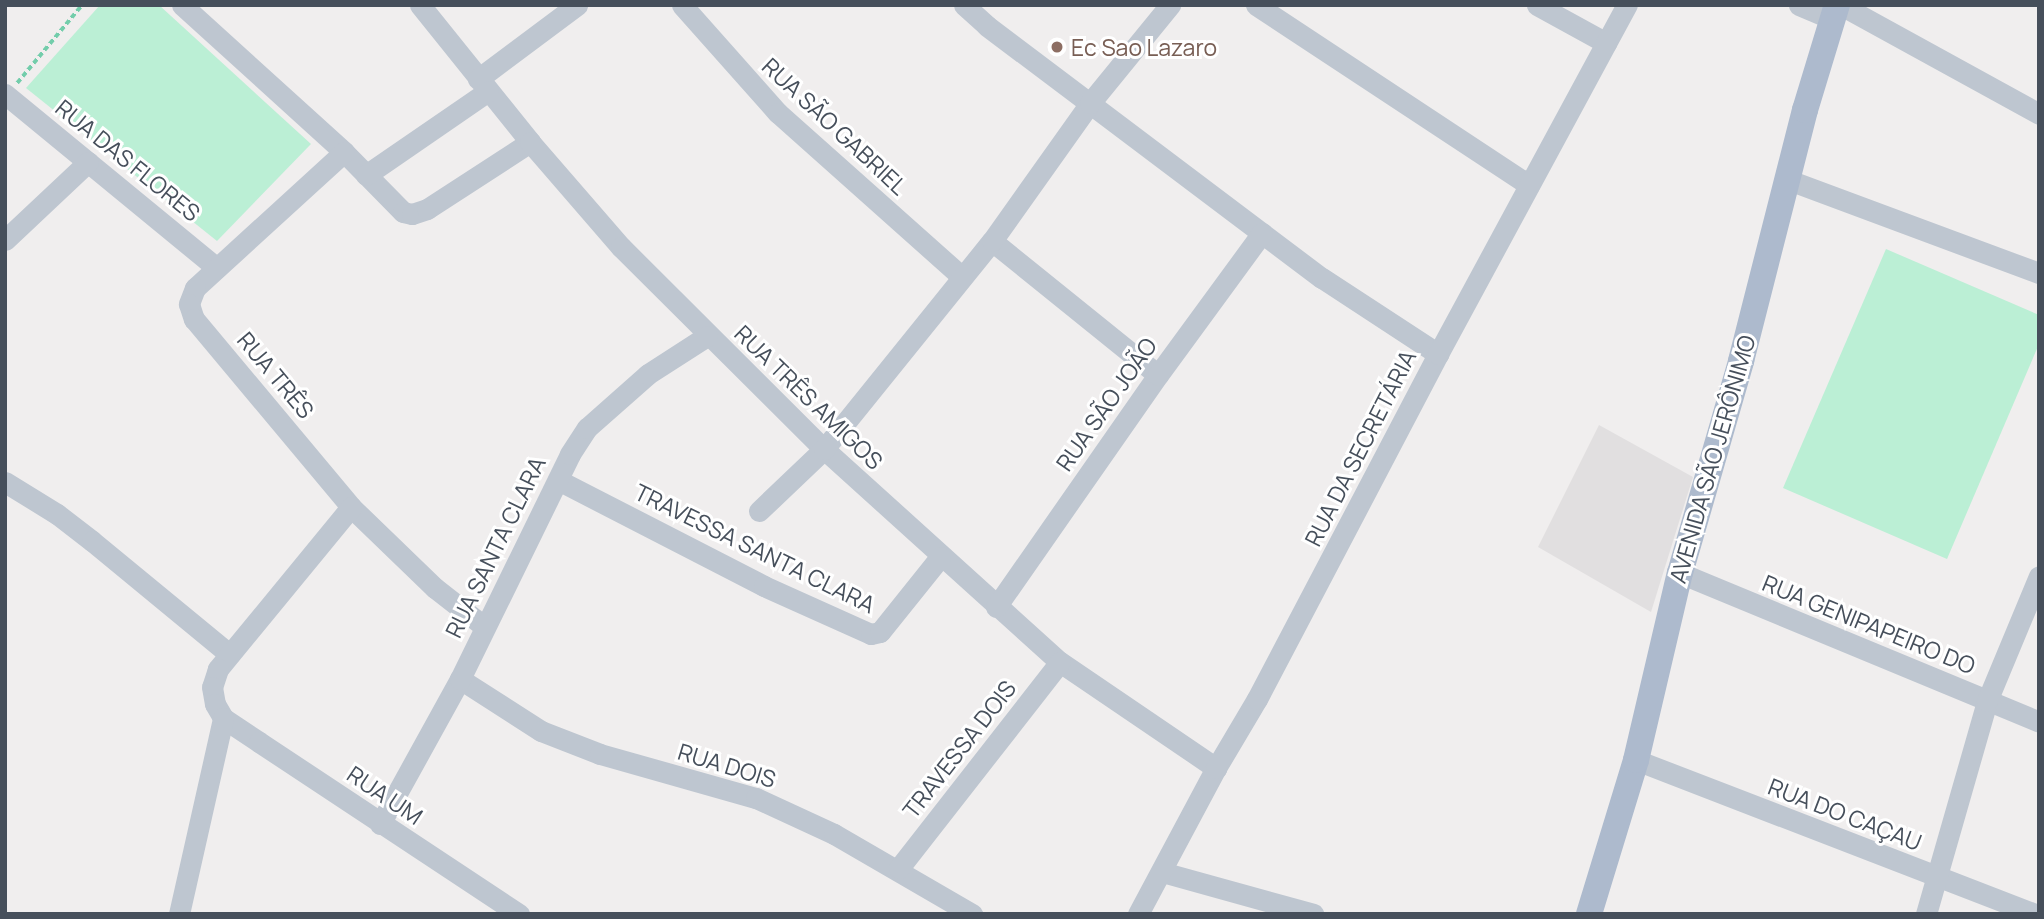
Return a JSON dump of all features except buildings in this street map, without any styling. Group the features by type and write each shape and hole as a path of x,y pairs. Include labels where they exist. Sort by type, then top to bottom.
{"main road":[{"name":"AVENIDA SÃO JERÔNIMO","path":"1589,914 1636,760 1680,573 1741,361 1786,179 1837,10"}],"street":[{"name":"RUA TRÊS AMIGOS","path":"420,5 530,142 621,247 707,336 824,449 940,557 1060,662 1216,768"},
{"path":"366,175 483,85 577,5"},
{"name":"RUA SÃO GABRIEL","path":"682,5 778,113 962,277"},
{"path":"964,5 1322,278 1438,354"},
{"path":"759,511 824,449 992,241 1090,103 1170,5"},
{"path":"1256,5 1529,186"},
{"path":"1537,5 1606,43"},
{"name":"RUA DA SECRETÁRIA","path":"1138,914 1216,768 1257,699 1438,354 1627,5"},
{"path":"1799,5 1837,10 2039,114"},
{"path":"195,9 403,212 412,214 427,209 530,142"},
{"name":"RUA DAS FLORES","path":"6,94 217,268"},
{"name":"RUA TRÊS","path":"344,152 195,288 189,304 194,319 351,506 435,587 485,627"},
{"path":"5,240 88,162"},
{"path":"1786,179 2039,273"},
{"name":"RUA SÃO JOÃO","path":"996,607 1262,233"},
{"path":"992,241 1158,376"},
{"name":"RUA SANTA CLARA","path":"380,824 460,679 570,454 595,420 648,374 707,336"},
{"name":"TRAVESSA SANTA CLARA","path":"558,480 764,586 871,634 880,632 940,557"},
{"path":"5,482 75,527 229,654"},
{"path":"179,914 223,718 215,704 212,687 218,669 351,506"},
{"name":"RUA GENIPAPEIRO DO","path":"1680,573 2039,722"},
{"path":"1926,914 1987,701 2039,576"},
{"name":"TRAVESSA DOIS","path":"899,868 1060,662"},
{"name":"RUA DOIS","path":"460,679 541,731 600,754 756,798 835,834 899,868 972,914"},
{"name":"RUA UM","path":"223,718 519,914"},
{"name":"RUA DO CAÇAU","path":"1636,760 1936,878 2036,914"},
{"path":"1162,872 1313,914"}],"path":[{"path":"6,94 82,5"}],"shaded area":[{"path":"1599,425 1693,477 1651,612 1538,547"}],"green space":[{"path":"100,5 159,5 311,144 217,241 26,88"},
{"path":"1886,249 2039,315 2039,344 1947,559 1783,488"}],"place":[{"name":"Ec Sao Lazaro","path":"1057,47"}]}
